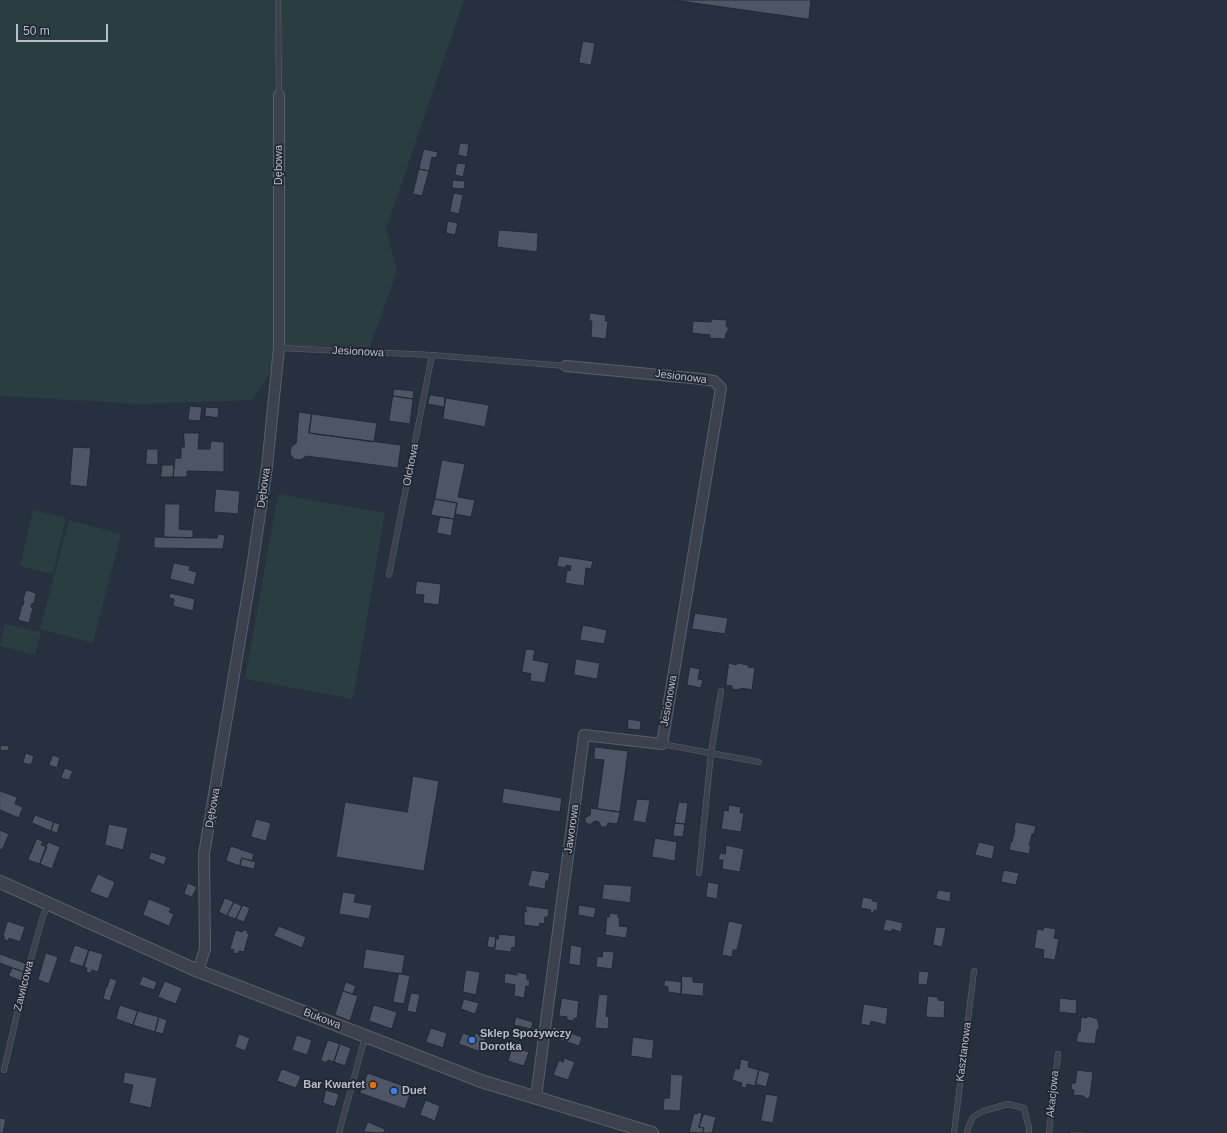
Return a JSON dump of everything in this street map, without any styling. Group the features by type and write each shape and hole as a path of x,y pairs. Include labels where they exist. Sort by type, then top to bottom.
{"street":[{"name":"Dębowa","path":"198,971 205,949 204,854 251,574 267,467 279,348 279,95"},
{"name":"Jesionowa","path":"566,366 702,379 714,381 721,388 662,744"},
{"name":"Jaworowa","path":"536,1097 584,735 662,744"},
{"name":"Bukowa","path":"0,882 198,971 481,1081 652,1133"}],"lane":[{"name":"Dębowa","path":"278,0 279,95"},
{"name":"Jesionowa","path":"279,348 432,355 566,366"},
{"name":"Olchowa","path":"389,575 432,355"},
{"path":"699,873 711,753 721,691"},
{"name":"Jaworowa","path":"662,744 759,762"},
{"name":"Zawilcowa","path":"4,1070 26,976 43,916 49,904"},
{"name":"Kasztanowa","path":"954,1133 974,971"},
{"path":"339,1133 366,1036"},
{"name":"Akacjowa","path":"1049,1133 1058,1054"},
{"path":"967,1133 973,1117 983,1111 1008,1104 1024,1108 1029,1133"}],"shaded area":[{"path":"0,0 464,0 386,229 397,271 370,347 287,346 253,400 141,404 0,396"},
{"path":"278,494 385,513 353,699 245,679"},
{"path":"33,510 66,518 53,574 20,566"},
{"path":"69,520 121,534 93,643 40,629"},
{"path":"5,624 41,632 35,655 0,646"}],"building":[{"path":"673,0 811,0 809,19"},
{"path":"583,41 595,43 591,65 579,63"},
{"path":"460,143 469,144 467,157 458,155"},
{"path":"424,149 438,152 436,158 432,157 429,171 419,169"},
{"path":"457,163 466,164 463,177 455,175"},
{"path":"419,169 429,171 422,196 413,194"},
{"path":"453,180 465,181 464,189 452,188"},
{"path":"454,193 463,195 459,214 450,212"},
{"path":"448,221 458,223 455,235 446,233"},
{"path":"499,230 538,233 537,252 497,247"},
{"path":"590,313 606,315 605,321 608,321 606,339 591,337 592,321 589,321"},
{"path":"711,319 727,320 726,325 728,331 725,339 709,338 710,335 692,333 693,321 711,322"},
{"path":"394,389 414,391 413,399 393,396"},
{"path":"430,395 445,397 444,407 428,404"},
{"path":"393,396 413,399 410,424 389,421"},
{"path":"446,398 489,405 485,427 443,419"},
{"path":"190,406 202,407 200,421 188,420"},
{"path":"206,407 219,408 218,418 205,416"},
{"path":"299,412 312,414 309,433 401,445 398,468 306,456 301,460 294,459 290,454 291,447 296,443"},
{"path":"312,414 377,423 374,442 309,433"},
{"path":"184,433 199,433 198,449 210,449 211,441 224,442 224,472 187,471 187,477 173,477 175,458 181,458 181,447 184,447"},
{"path":"73,447 91,448 87,487 70,485"},
{"path":"147,449 158,449 158,465 146,464"},
{"path":"442,460 465,464 458,497 475,500 471,517 455,514 457,503 435,499"},
{"path":"162,465 174,465 173,477 161,477"},
{"path":"216,489 240,491 238,514 214,512"},
{"path":"435,499 457,503 454,519 431,515"},
{"path":"165,504 180,504 179,529 193,530 193,538 164,537"},
{"path":"440,517 454,519 451,536 437,533"},
{"path":"218,534 225,535 223,549 154,548 154,537 217,538"},
{"path":"559,556 593,561 591,569 586,568 584,586 565,583 567,570 570,571 571,566 566,565 565,568 557,566"},
{"path":"174,563 190,566 189,570 197,572 194,585 170,579"},
{"path":"417,581 441,584 439,605 423,603 424,595 415,594"},
{"path":"26,590 36,593 34,604 32,603 31,607 33,608 29,623 18,620"},
{"path":"170,593 195,599 193,611 173,606 174,599 169,598"},
{"path":"695,613 728,618 725,634 692,629"},
{"path":"583,625 607,630 604,644 580,640"},
{"path":"526,649 535,650 533,660 549,663 545,683 530,681 531,674 522,672"},
{"path":"576,659 600,663 597,679 574,675"},
{"path":"729,663 736,665 737,663 748,665 748,667 755,668 752,690 740,688 740,690 732,689 732,686 726,685"},
{"path":"690,667 700,669 698,679 703,680 701,688 687,685"},
{"path":"628,719 641,721 640,730 628,729"},
{"path":"1,745 9,746 8,751 0,750"},
{"path":"595,747 628,751 620,812 597,809 604,760 594,759"},
{"path":"26,753 34,756 31,765 23,763"},
{"path":"53,755 60,758 57,768 49,765"},
{"path":"65,768 73,771 69,780 61,778"},
{"path":"413,776 439,781 424,871 336,857 345,802 407,812"},
{"path":"504,788 562,798 560,812 502,803"},
{"path":"0,791 17,797 15,804 23,807 19,818 0,810"},
{"path":"637,799 650,800 646,823 633,821"},
{"path":"679,802 688,803 685,824 675,823"},
{"path":"729,805 741,807 740,813 744,813 741,832 721,829 724,810 728,811"},
{"path":"591,808 620,812 618,822 616,824 608,823 605,827 601,827 599,822 594,821 592,824 587,824 585,818 590,815"},
{"path":"35,815 54,822 51,831 32,823"},
{"path":"256,819 271,823 266,841 251,837"},
{"path":"54,822 60,824 57,833 51,831"},
{"path":"1016,822 1036,826 1029,846 1031,846 1029,854 1009,850"},
{"path":"675,823 685,824 683,837 673,836"},
{"path":"109,824 128,828 123,850 105,845"},
{"path":"0,830 9,834 2,850 0,849"},
{"path":"655,838 677,842 675,861 652,857"},
{"path":"37,839 43,841 41,845 47,847 40,864 28,860"},
{"path":"48,842 60,847 52,869 40,864"},
{"path":"979,842 995,846 992,859 975,855"},
{"path":"726,845 744,849 740,872 722,869 723,860 718,860 720,853 725,854"},
{"path":"231,846 254,854 252,861 242,858 240,866 226,861"},
{"path":"151,852 167,857 164,865 149,859"},
{"path":"242,858 256,862 254,869 240,866"},
{"path":"532,870 550,873 548,881 546,881 545,889 528,886"},
{"path":"1004,870 1019,873 1016,885 1001,882"},
{"path":"98,874 115,882 108,899 90,892"},
{"path":"708,882 719,884 717,899 706,897"},
{"path":"188,883 197,887 192,897 184,894"},
{"path":"604,884 632,886 630,903 602,899"},
{"path":"938,890 951,892 950,902 936,899"},
{"path":"343,892 356,894 354,902 372,905 369,919 339,914"},
{"path":"863,897 873,899 872,901 878,902 877,911 874,910 874,913 870,913 871,910 861,908"},
{"path":"225,898 234,902 227,916 219,912"},
{"path":"149,899 171,908 169,912 174,914 169,926 143,915"},
{"path":"234,902 242,906 236,919 227,916"},
{"path":"243,905 250,908 244,922 236,919"},
{"path":"579,905 596,908 594,918 578,915"},
{"path":"526,906 549,909 548,917 545,917 544,924 540,923 539,927 524,925 524,912 526,912"},
{"path":"610,913 618,914 618,918 620,918 619,926 628,927 626,938 605,935 607,916 609,917"},
{"path":"886,919 903,923 901,932 892,929 892,932 883,930"},
{"path":"8,921 25,927 20,942 9,938 8,941 4,939 3,936"},
{"path":"729,921 743,924 737,950 733,950 732,957 722,955"},
{"path":"279,926 306,937 302,948 274,936"},
{"path":"936,927 946,928 942,947 933,945"},
{"path":"1044,927 1056,929 1054,938 1059,939 1055,960 1043,958 1044,950 1034,948 1037,929 1043,930"},
{"path":"236,930 242,932 243,930 248,931 247,933 249,934 244,952 239,951 238,954 233,953 234,950 230,949"},
{"path":"499,934 516,936 515,948 512,947 511,952 494,950 496,938 498,939"},
{"path":"489,936 496,937 495,948 487,947"},
{"path":"75,945 89,950 84,967 69,962"},
{"path":"571,945 582,947 580,966 569,964"},
{"path":"366,949 405,955 402,974 363,968"},
{"path":"89,950 103,954 98,972 92,970 91,973 86,972 87,968 83,967"},
{"path":"603,951 614,952 612,969 596,967 597,956 602,957"},
{"path":"46,953 58,957 49,984 38,980"},
{"path":"0,954 27,964 24,972 0,963"},
{"path":"12,968 24,972 21,981 9,976"},
{"path":"466,970 480,972 476,995 463,992"},
{"path":"919,971 929,972 927,985 918,984"},
{"path":"517,972 527,974 527,980 530,980 529,987 526,986 524,998 514,996 515,985 504,983 505,973 517,975"},
{"path":"399,973 410,976 404,1004 393,1002"},
{"path":"143,976 157,982 154,990 139,985"},
{"path":"682,976 693,977 693,982 704,983 703,996 681,994"},
{"path":"110,978 117,980 110,1001 103,999 106,986 107,987"},
{"path":"665,980 682,982 681,994 668,992 668,987 664,986"},
{"path":"165,981 182,988 176,1004 158,997"},
{"path":"346,982 356,986 353,994 343,991"},
{"path":"343,991 358,996 350,1021 335,1015"},
{"path":"411,993 420,994 416,1013 407,1011"},
{"path":"599,994 608,995 606,1016 609,1017 608,1029 595,1028"},
{"path":"928,996 938,997 938,1000 945,1001 944,1018 926,1017"},
{"path":"562,998 579,1001 577,1019 574,1018 574,1021 567,1020 567,1017 559,1016"},
{"path":"1060,998 1077,1000 1076,1014 1059,1012"},
{"path":"464,999 479,1003 475,1014 461,1009"},
{"path":"864,1004 888,1008 886,1025 871,1021 870,1026 861,1024"},
{"path":"120,1005 138,1011 133,1025 116,1019"},
{"path":"374,1005 397,1012 392,1029 369,1021"},
{"path":"138,1011 159,1017 155,1032 133,1025"},
{"path":"1088,1016 1098,1019 1099,1028 1097,1030 1095,1044 1076,1042 1078,1032 1080,1032 1081,1017 1086,1018"},
{"path":"159,1017 167,1020 163,1034 155,1032"},
{"path":"516,1017 533,1022 531,1029 514,1025"},
{"path":"553,1027 582,1037 579,1046 550,1036"},
{"path":"431,1028 447,1033 443,1048 426,1042"},
{"name":"Sklep Spożywczy Dorotka","path":"463,1033 474,1037 475,1033 486,1037 481,1052 459,1044"},
{"path":"239,1034 250,1038 245,1051 235,1047"},
{"path":"297,1035 312,1040 307,1055 292,1050"},
{"path":"633,1037 654,1040 652,1059 631,1056"},
{"path":"328,1040 340,1044 334,1062 328,1060 326,1063 321,1060"},
{"path":"514,1043 521,1045 520,1049 529,1052 524,1066 508,1061"},
{"path":"340,1044 351,1048 345,1066 334,1062"},
{"path":"564,1058 575,1062 568,1080 553,1075 559,1060 563,1062"},
{"path":"741,1059 749,1061 748,1067 759,1070 755,1086 747,1084 746,1088 741,1087 742,1083 732,1080 735,1069 739,1069"},
{"path":"282,1069 301,1076 296,1088 277,1081"},
{"path":"759,1070 770,1073 766,1087 756,1084"},
{"path":"1077,1070 1093,1072 1090,1097 1087,1099 1083,1096 1073,1095 1074,1090 1071,1089 1072,1083 1075,1083"},
{"path":"125,1072 157,1078 151,1108 129,1103 133,1085 123,1083"},
{"path":"368,1073 412,1089 405,1109 360,1093"},
{"path":"671,1074 683,1075 680,1111 663,1110 664,1098 669,1098"},
{"path":"326,1090 339,1094 335,1107 323,1103"},
{"path":"766,1094 778,1096 773,1123 761,1121"},
{"path":"426,1100 440,1106 435,1121 420,1115"},
{"path":"697,1112 702,1113 699,1127 704,1128 702,1133 689,1132 694,1113 697,1114"},
{"path":"704,1114 716,1117 712,1133 702,1133 704,1128 699,1127"},
{"path":"0,1118 6,1119 3,1133 0,1133"},
{"path":"368,1122 385,1129 384,1133 364,1132"},
{"path":"1070,1131 1087,1132 1087,1133 1070,1133"}],"place":[{"name":"Sklep Spożywczy Dorotka","path":"472,1040"},
{"name":"Bar Kwartet","path":"373,1085"},
{"name":"Duet","path":"394,1091"}]}
